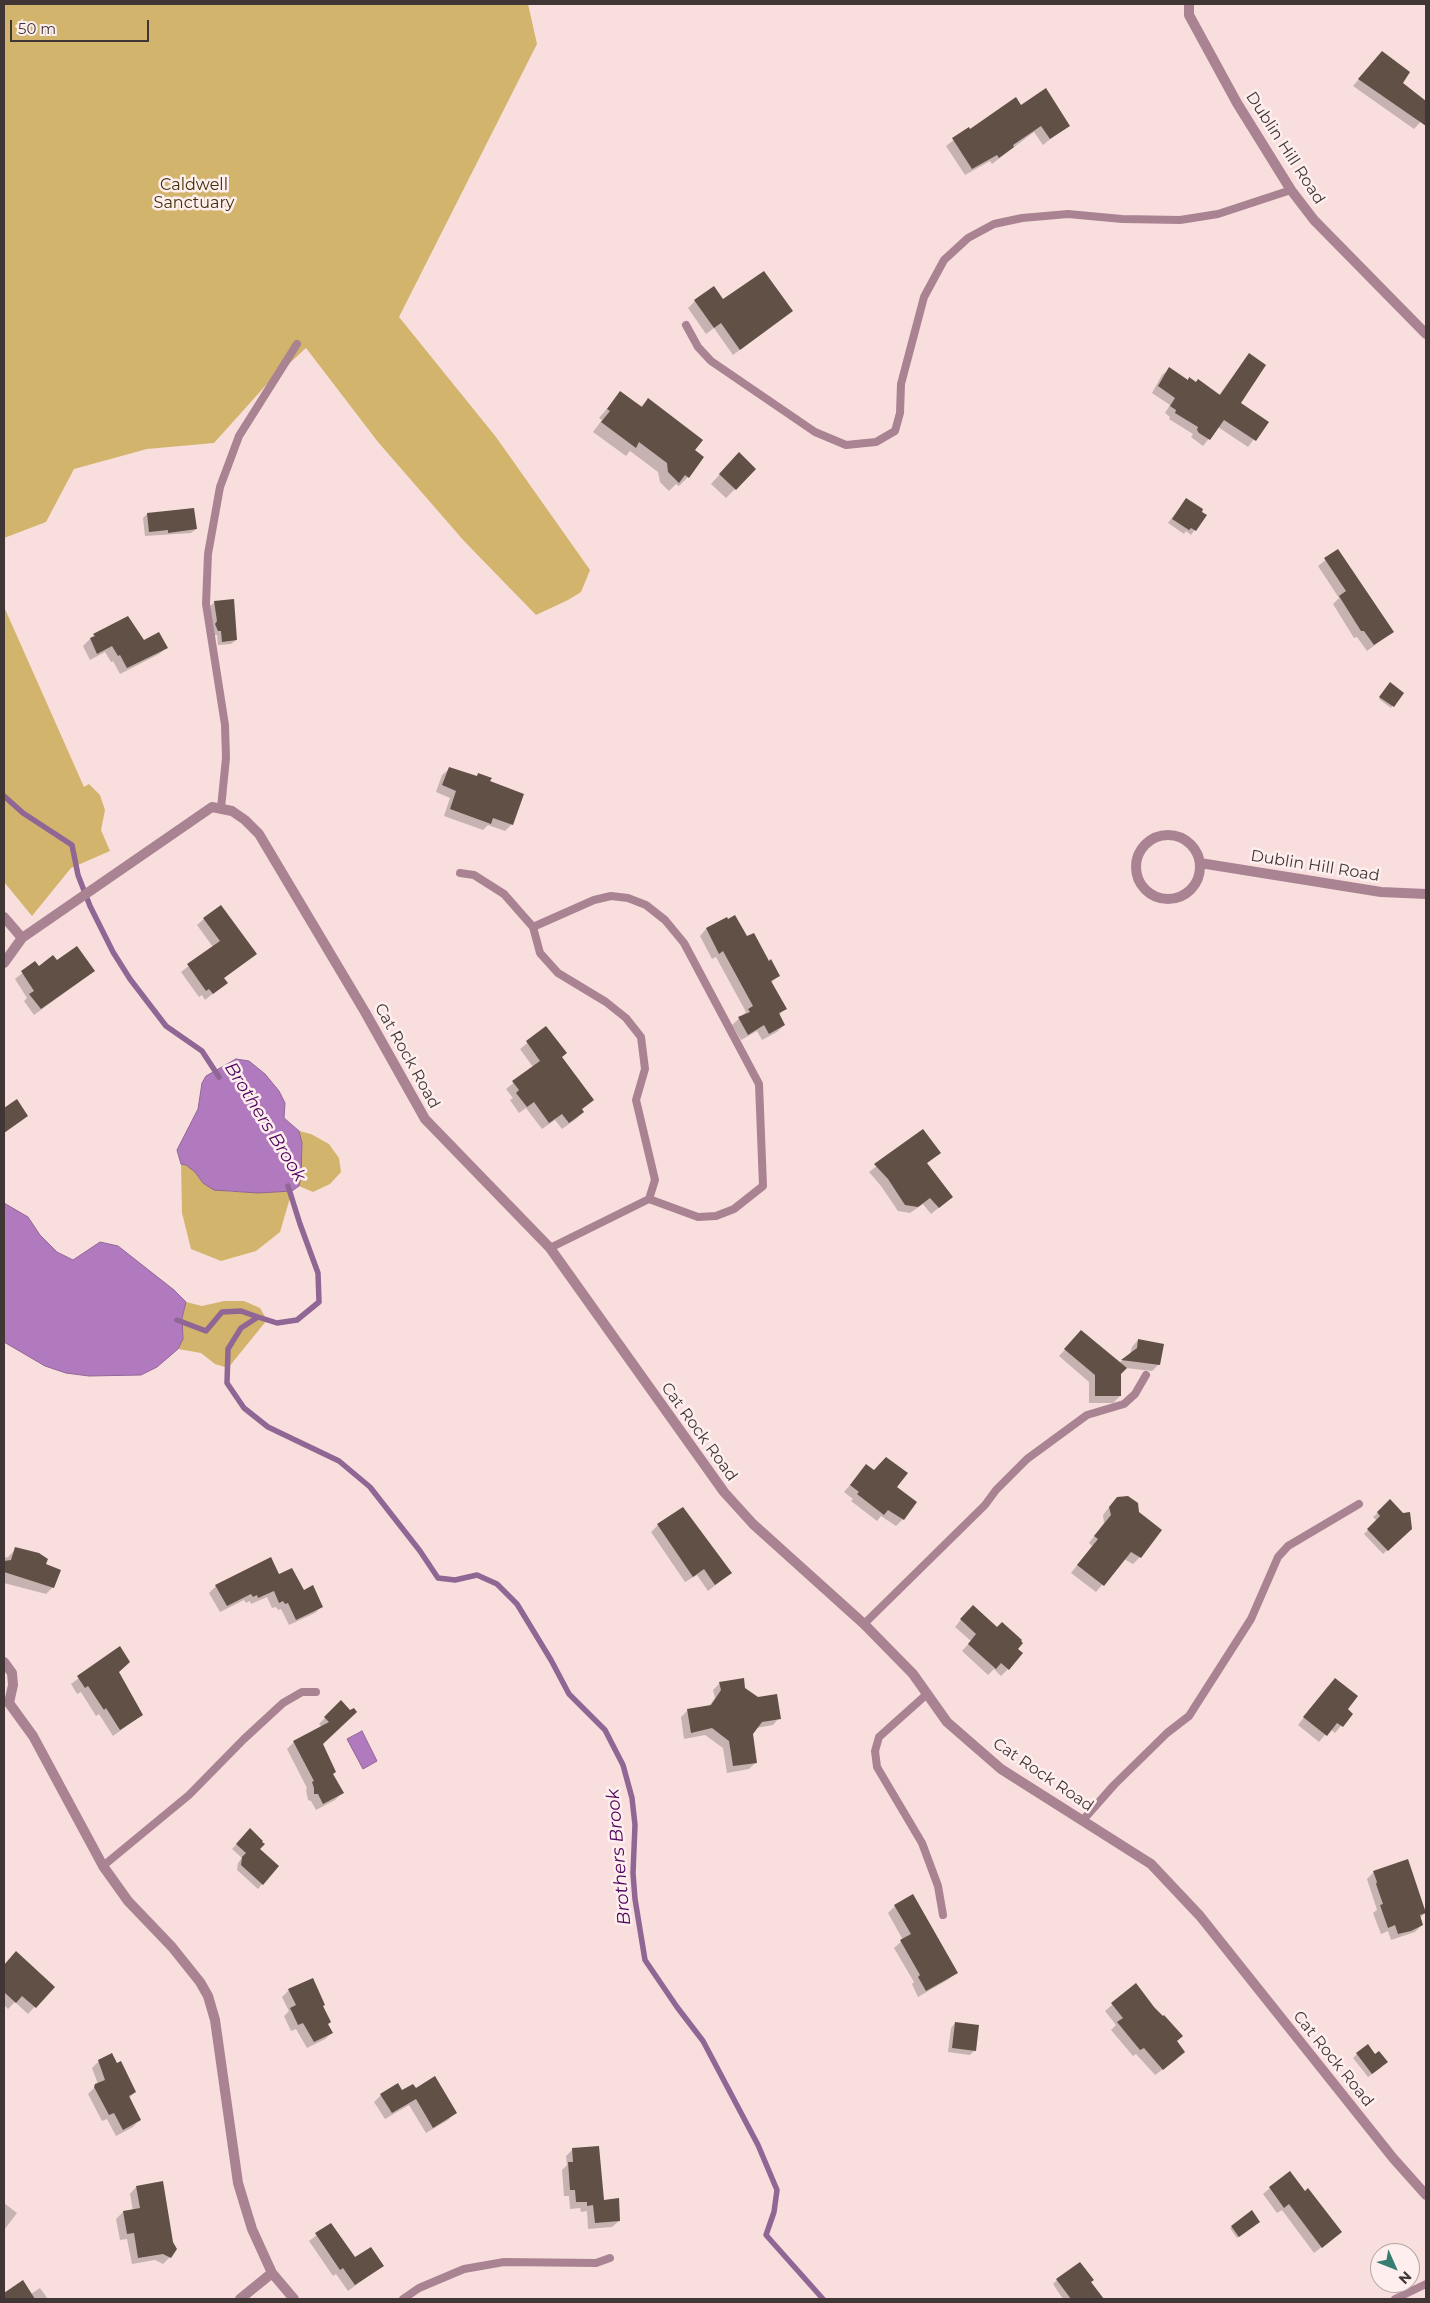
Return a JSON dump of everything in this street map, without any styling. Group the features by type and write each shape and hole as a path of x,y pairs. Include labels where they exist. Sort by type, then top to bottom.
{"street":[{"name":"Dublin Hill Road","path":"1189,4 1189,14 1237,103 1292,190 1314,220 1426,334"},
{"path":"4,963 22,938 212,806 221,808"},
{"name":"Cat Rock Road","path":"221,808 232,810 259,834 365,1012 425,1120 550,1248 724,1492 753,1524 864,1624 913,1674 947,1722 1001,1769 1151,1864 1200,1916 1393,2158 1426,2195"},
{"path":"1164,835 1174,835 1188,842 1197,854 1200,863 1198,878 1190,891 1171,899 1160,898 1150,894 1142,886 1137,876 1138,854 1144,844 1164,835"},
{"name":"Dublin Hill Road","path":"1200,863 1381,892 1426,894"},
{"path":"4,917 22,938"},
{"path":"4,1662 12,1673 13,1685 6,1703 33,1736 103,1866 128,1901 172,1947 200,1982 208,1996 215,2020 238,2183 252,2229 272,2273 294,2299"},
{"path":"240,2299 272,2273"}],"lane":[{"path":"686,325 698,346 711,361 815,432 846,445 876,442 895,431 900,413 901,384 924,297 944,260 968,238 994,224 1022,218 1068,214 1122,219 1180,220 1218,214 1292,190"},
{"path":"221,808 226,758 225,726 207,612 208,554 220,487 239,436 297,344"},
{"path":"460,873 474,875 497,889 513,903 533,927 540,953 558,973 606,1002 626,1018 640,1037 645,1069 636,1100 655,1180 648,1199 550,1248"},
{"path":"533,927 594,900 611,896 628,898 646,905 664,920 684,943 759,1084 762,1186 734,1210 716,1216 698,1216 648,1199"},
{"path":"864,1624 985,1505 996,1490 1027,1459 1088,1415 1124,1404 1135,1394 1146,1375"},
{"path":"1083,1820 1114,1785 1167,1733 1189,1716 1251,1619 1278,1557 1288,1546 1359,1504"},
{"path":"103,1866 189,1795 282,1703 302,1692 316,1692"},
{"path":"927,1694 879,1737 875,1751 877,1768 922,1843 938,1886 943,1915"},
{"path":"403,2299 419,2288 464,2269 504,2262 596,2263 610,2258"},
{"path":"1395,2299 1426,2284"}],"green space":[{"name":"Caldwell Sanctuary","path":"4,4 528,4 537,44 399,317 496,437 590,570 581,592 536,615 464,541 378,442 306,348 267,384 214,443 147,449 74,469 46,522 4,538"},
{"path":"4,589 5,609 84,787 89,784 100,795 105,810 101,830 110,851 71,868 32,916 4,882"},
{"path":"299,1131 311,1134 329,1144 339,1158 341,1172 330,1184 313,1192 299,1186 302,1143"},
{"path":"181,1164 186,1165 195,1172 203,1183 231,1192 292,1191 280,1232 256,1251 221,1261 191,1249 182,1213"},
{"path":"224,1301 244,1301 260,1308 267,1320 228,1368 215,1364 201,1353 178,1349 183,1339 182,1318 186,1302 202,1306"}],"water":[{"path":"236,1059 249,1061 265,1074 279,1091 285,1103 284,1118 299,1131 302,1143 301,1176 299,1186 292,1191 258,1193 214,1190 203,1183 195,1172 186,1165 181,1164 177,1150 198,1109 202,1083 206,1076"},
{"path":"4,1203 28,1217 40,1235 57,1252 73,1260 100,1242 118,1246 174,1290 186,1302 182,1318 183,1339 178,1349 157,1367 141,1375 89,1376 66,1373 45,1366 4,1342"},
{"path":"362,1731 377,1761 363,1769 347,1739"}],"building":[{"path":"1382,51 1410,72 1403,83 1426,101 1426,126 1358,79"},
{"path":"1046,88 1070,126 1050,139 1041,126 1013,145 1014,147 999,158 997,155 972,169 952,138 969,127 970,129 1016,97 1021,105"},
{"path":"764,271 793,311 740,350 721,323 714,328 694,300 714,286 723,299"},
{"path":"1249,353 1266,365 1241,403 1269,422 1256,441 1224,420 1210,440 1199,433 1198,427 1175,413 1176,410 1170,406 1175,398 1158,386 1169,367 1188,380 1189,377 1196,382 1198,379 1220,395"},
{"path":"620,391 642,407 648,398 703,440 695,450 704,457 689,478 685,475 679,483 668,472 667,463 639,442 636,448 601,422 610,411 607,409"},
{"path":"739,452 756,469 736,490 719,474"},
{"path":"1186,498 1203,509 1202,512 1207,515 1196,531 1191,528 1189,530 1172,519"},
{"path":"194,508 197,529 168,533 168,530 149,532 147,513"},
{"path":"1338,549 1394,632 1374,645 1364,631 1361,631 1339,596 1346,591 1324,558"},
{"path":"234,599 237,640 222,642 221,631 218,631 215,624 217,621 214,601"},
{"path":"128,616 144,640 159,632 168,648 127,668 120,655 118,656 112,646 97,654 90,638 95,636 93,634"},
{"path":"1390,682 1404,693 1394,707 1379,697"},
{"path":"449,767 477,776 478,773 492,778 490,781 524,794 513,825 493,818 491,824 450,809 456,791 442,785"},
{"path":"221,905 257,954 224,978 228,983 213,994 209,989 206,991 187,964 220,941 203,918"},
{"path":"735,915 747,936 754,933 769,961 771,959 780,976 771,981 787,1009 779,1013 785,1025 769,1034 764,1025 748,1035 738,1017 750,1012 748,1009 753,1006 723,951 719,954 706,928"},
{"path":"77,946 95,971 41,1009 29,994 34,991 21,971 35,961 39,966 53,955 57,960"},
{"path":"546,1026 567,1053 562,1057 594,1100 582,1109 584,1112 569,1123 562,1114 549,1123 534,1102 527,1107 516,1093 519,1090 512,1081 540,1061 526,1041"},
{"path":"17,1099 28,1116 4,1133 4,1108"},
{"path":"923,1129 941,1153 927,1163 953,1197 939,1208 930,1198 918,1207 905,1205 888,1179 874,1164"},
{"path":"1081,1330 1127,1368 1121,1374 1121,1396 1095,1396 1095,1375 1064,1349"},
{"path":"1138,1339 1164,1344 1160,1365 1121,1360 1137,1348"},
{"path":"886,1457 908,1473 897,1487 917,1502 904,1520 888,1510 884,1515 857,1494 859,1492 850,1485 866,1464 874,1470"},
{"path":"1128,1496 1138,1503 1139,1512 1162,1530 1141,1558 1131,1552 1104,1586 1077,1565 1098,1539 1094,1536 1111,1515 1109,1507 1117,1497"},
{"path":"1390,1499 1403,1513 1410,1512 1412,1529 1388,1551 1367,1529 1380,1516 1377,1512"},
{"path":"683,1507 732,1573 715,1585 704,1569 693,1577 657,1524"},
{"path":"15,1547 39,1553 48,1559 46,1564 61,1570 54,1588 4,1572 4,1561 11,1560"},
{"path":"271,1557 279,1574 292,1568 304,1590 313,1585 323,1607 296,1620 288,1603 285,1604 283,1601 279,1603 274,1591 258,1598 257,1595 253,1597 251,1594 227,1606 215,1585"},
{"path":"973,1605 997,1627 1002,1622 1022,1640 1023,1643 1018,1649 1023,1653 1009,1670 1001,1663 996,1669 968,1644 976,1634 960,1619"},
{"path":"120,1646 130,1662 119,1672 143,1715 120,1730 106,1708 104,1710 88,1686 85,1688 77,1676"},
{"path":"744,1678 745,1688 758,1697 777,1694 781,1719 762,1722 753,1734 757,1763 733,1766 729,1741 712,1728 691,1733 687,1709 711,1705 721,1690 719,1682"},
{"path":"1335,1678 1358,1696 1348,1709 1353,1714 1343,1727 1337,1723 1327,1736 1303,1717"},
{"path":"341,1700 350,1710 354,1708 357,1712 323,1744 336,1772 333,1774 344,1793 323,1804 318,1794 314,1794 312,1782 314,1781 293,1741 329,1722 324,1717"},
{"path":"250,1828 265,1844 260,1849 279,1866 263,1885 241,1865 242,1857 246,1853 236,1844"},
{"path":"1408,1859 1426,1913 1420,1915 1423,1925 1411,1931 1398,1934 1395,1925 1388,1928 1380,1905 1383,1904 1373,1871"},
{"path":"913,1894 958,1973 926,1991 918,1977 920,1975 900,1940 911,1934 894,1905"},
{"path":"16,1951 55,1987 36,2008 22,1996 16,2003 4,1992 4,1965"},
{"path":"313,1978 325,2005 323,2006 331,2022 328,2024 333,2033 314,2042 303,2023 298,2025 290,2008 296,2005 288,1989"},
{"path":"1136,1983 1154,2007 1183,2036 1177,2041 1185,2052 1163,2070 1144,2048 1140,2050 1117,2022 1123,2018 1111,2003"},
{"path":"955,2022 979,2025 976,2051 952,2048"},
{"path":"1368,2044 1375,2054 1379,2051 1388,2062 1372,2074 1356,2053"},
{"path":"112,2053 117,2063 121,2061 136,2092 129,2096 141,2120 123,2130 114,2113 109,2115 94,2087 95,2084 105,2080 98,2060"},
{"path":"435,2076 457,2113 433,2128 416,2099 392,2113 380,2094 398,2083 402,2090 413,2084 416,2088"},
{"path":"599,2146 604,2200 619,2198 620,2221 595,2223 593,2205 587,2206 587,2202 576,2202 575,2190 570,2190 568,2162 573,2162 572,2148"},
{"path":"1290,2171 1305,2191 1308,2188 1342,2232 1322,2248 1289,2204 1284,2208 1269,2187"},
{"path":"163,2181 173,2242 177,2249 171,2258 163,2254 138,2258 134,2233 127,2234 123,2211 140,2208 136,2186"},
{"path":"1252,2210 1260,2222 1239,2237 1231,2226"},
{"path":"331,2223 355,2257 371,2247 384,2266 355,2285 343,2268 340,2270 315,2233"},
{"path":"1080,2262 1094,2280 1091,2282 1104,2299 1071,2299 1056,2279"},
{"path":"23,2280 35,2299 4,2299 4,2293"}],"waterway":[{"name":"Brothers Brook","path":"4,796 23,813 72,845 78,875 90,906 113,952 130,979 166,1026 202,1051 219,1077"},
{"name":"Brothers Brook","path":"288,1186 318,1273 319,1302 297,1320 277,1323 258,1317 241,1328 228,1349 227,1383 244,1408 268,1427 339,1461 370,1487 420,1551 438,1578 455,1580 477,1575 497,1584 517,1604 569,1694 605,1730 623,1765 632,1798 635,1825 633,1873 635,1899 645,1960 703,2041 758,2145 777,2190 774,2212 766,2235 823,2299"},
{"path":"177,1320 206,1331 222,1312 241,1311 258,1317"}]}
